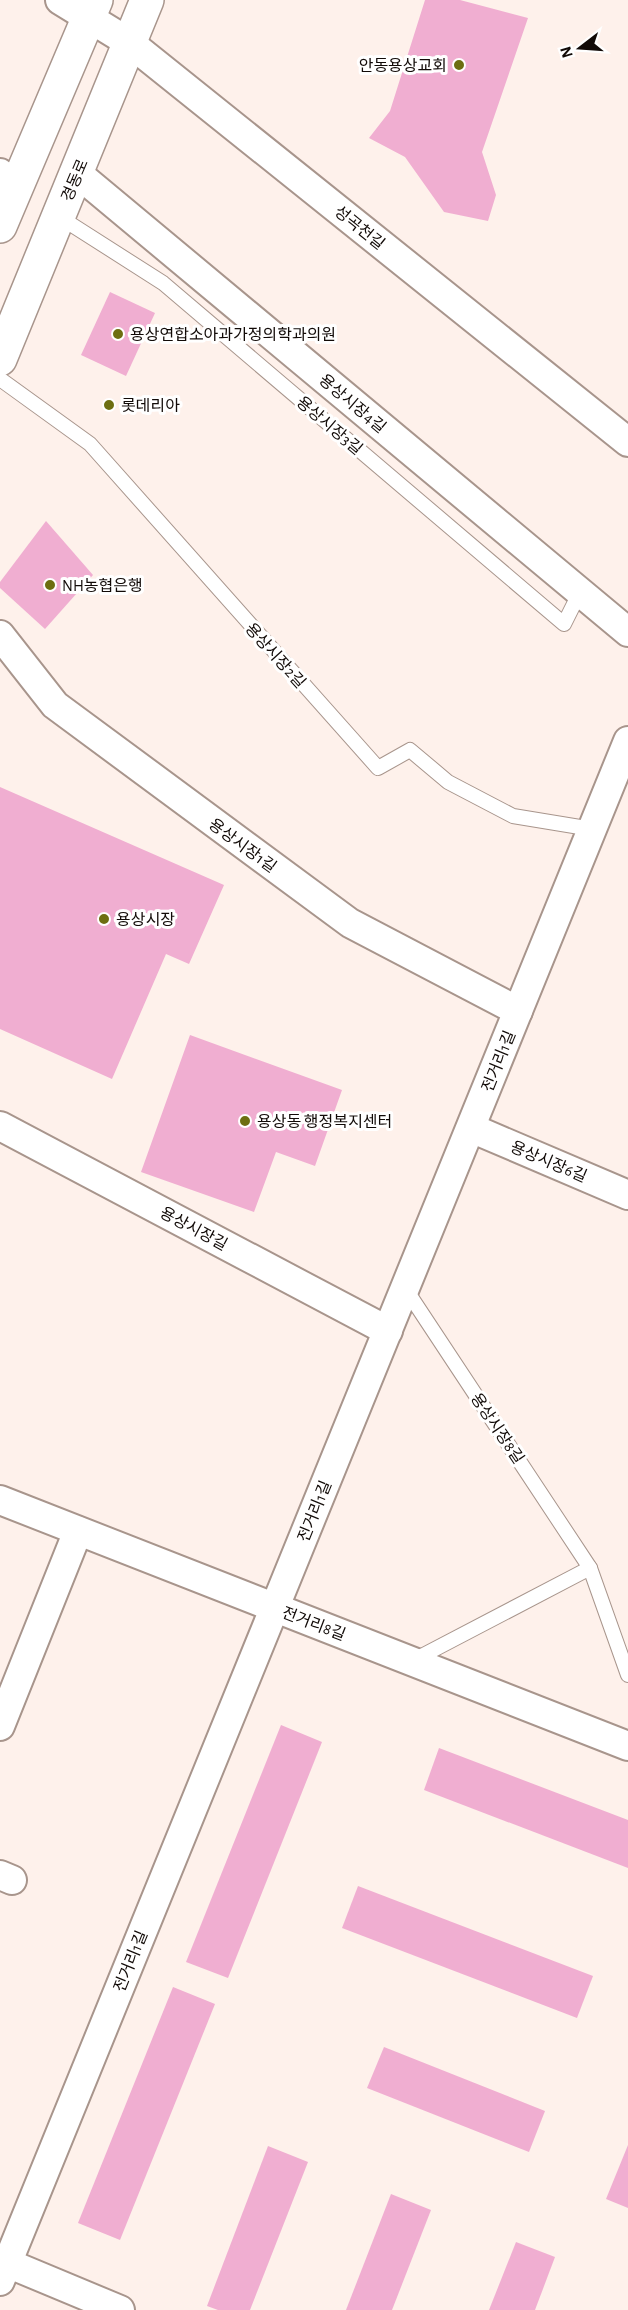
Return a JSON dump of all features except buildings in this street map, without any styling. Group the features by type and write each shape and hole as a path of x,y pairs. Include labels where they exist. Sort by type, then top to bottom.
{"street":[{"name":"성곡천길","path":"60,0 92,9 130,43 628,442"},
{"name":"경동로","path":"0,359 147,0"},
{"path":"0,226 8,180 92,9"},
{"name":"용상시장4길","path":"77,173 628,632"},
{"name":"용상시장1길","path":"0,635 55,705 350,923 518,1011"},
{"name":"전거리1길","path":"2,2268 628,741"},
{"name":"용상시장길","path":"0,1126 388,1331"},
{"name":"용상시장6길","path":"471,1128 628,1195"},
{"name":"전거리8길","path":"0,1500 628,1746"},
{"path":"0,1726 78,1531"},
{"path":"2,2268 120,2310"}],"lane":[{"name":"용상시장3길","path":"58,216 163,283 564,624 580,592"},
{"name":"용상시장2길","path":"0,379 90,444 378,768 410,750 448,782 513,816 592,829"},
{"name":"용상시장8길","path":"405,1288 590,1568 628,1675"},
{"path":"412,1662 590,1568"}],"place":[{"name":"안동용상교회","path":"459,65"},
{"name":"용상연합소아과가정의학과의원","path":"118,334"},
{"name":"롯데리아","path":"109,405"},
{"name":"NH농협은행","path":"50,585"},
{"name":"용상시장","path":"104,919"},
{"name":"용상동 행정복지센터","path":"245,1121"}]}
